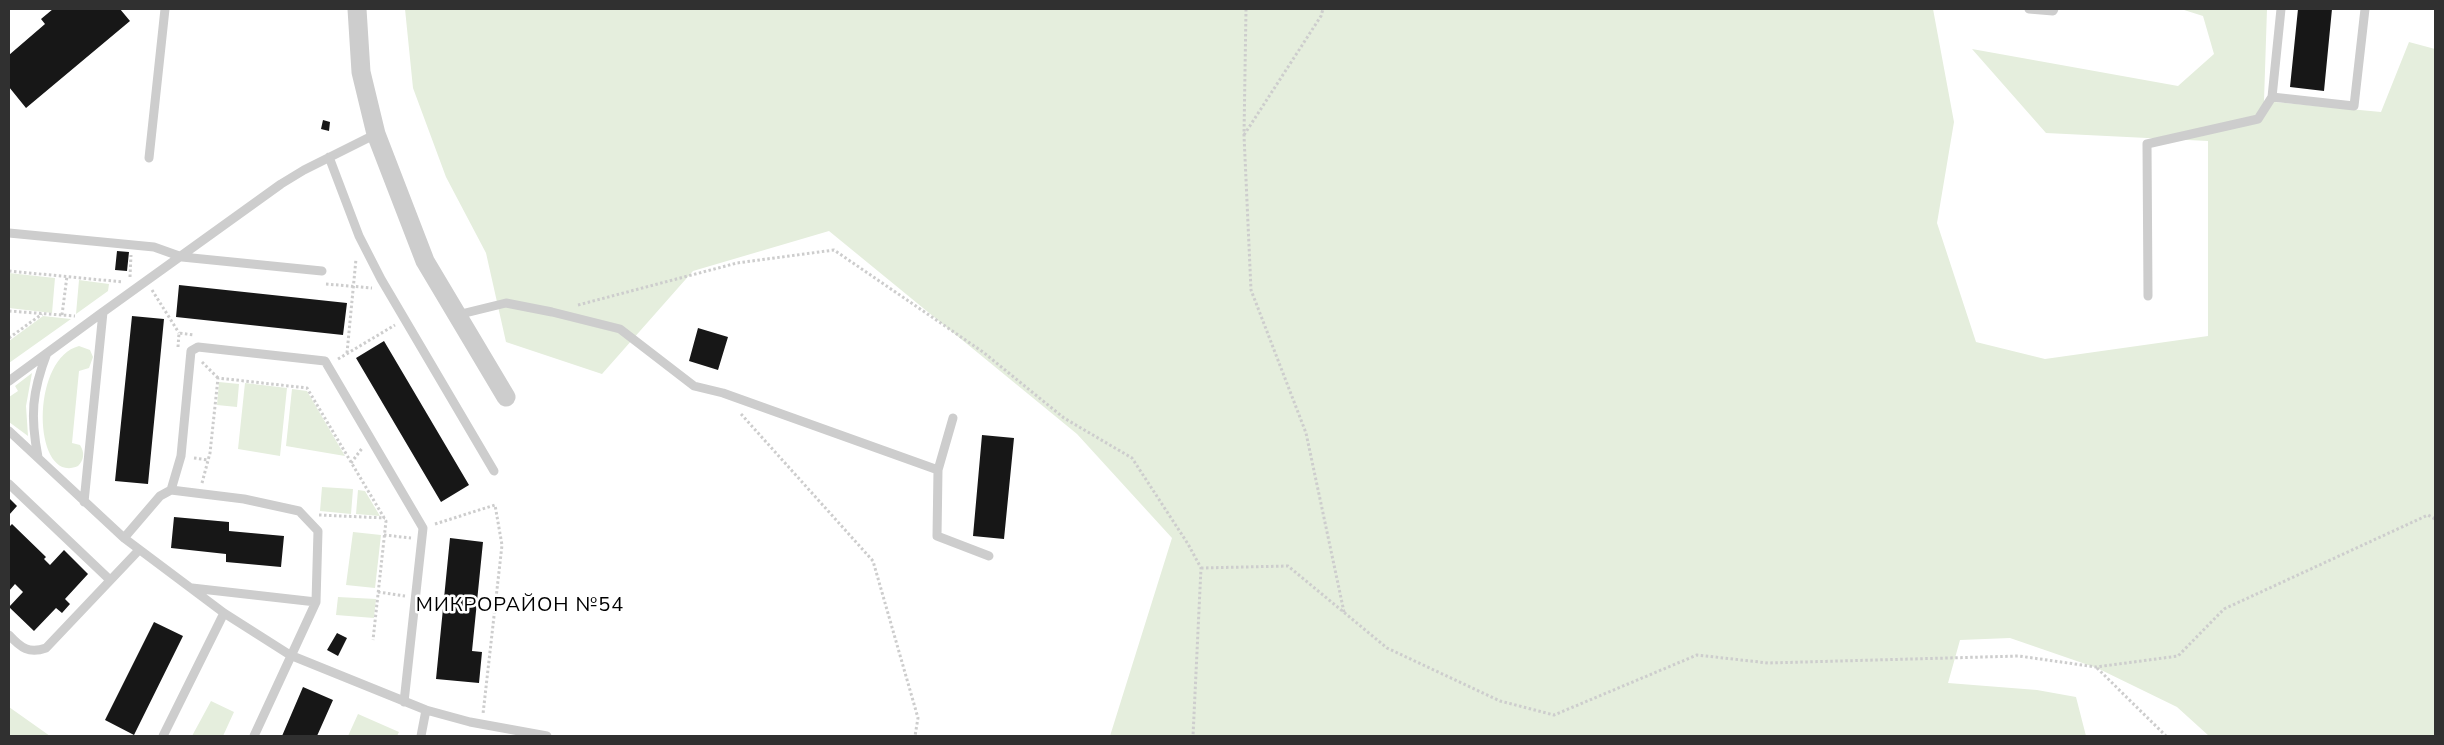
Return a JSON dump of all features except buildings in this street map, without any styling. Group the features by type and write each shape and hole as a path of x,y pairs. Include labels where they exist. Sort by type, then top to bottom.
{"street":[{"path":"357,9 361,72 376,134 425,261 506,398"}],"lane":[{"path":"149,158 165,9"},
{"path":"2028,9 2054,11 2054,9"},
{"path":"2148,296 2147,144 2258,119 2272,96 2281,9"},
{"path":"2272,96 2354,106 2365,9"},
{"path":"9,381 182,257 246,207 304,170 376,134"},
{"path":"329,157 359,236 404,320 494,472"},
{"path":"9,234 154,247 182,257 322,271"},
{"path":"457,315 506,303 620,329 694,386 723,393 938,470"},
{"path":"84,502 104,312"},
{"path":"170,490 181,456 191,351 198,347 325,361 423,528 404,702"},
{"path":"38,457 33,434 32,407 36,381 47,353"},
{"path":"953,418 938,470 937,536 988,556"},
{"path":"9,431 84,502 139,550 224,613 290,655 426,710 482,724 548,736"},
{"path":"9,484 110,580"},
{"path":"124,538 160,496 170,490 244,499 299,510 310,520 318,532 316,602 254,736"},
{"path":"9,636 23,649 35,652 46,648 139,550"},
{"path":"189,588 316,602"},
{"path":"163,736 224,613"},
{"path":"421,736 426,710"}],"path":[{"path":"1246,9 1244,135 1251,290 1306,433 1344,613"},
{"path":"1244,135 1321,16 1323,9"},
{"path":"348,353 359,236"},
{"path":"552,312 737,264 834,250 984,352 1064,418 1132,458 1188,544 1201,568 1194,736"},
{"path":"9,271 143,284 151,289 180,333 178,352"},
{"path":"62,315 67,276"},
{"path":"9,311 81,316"},
{"path":"9,338 42,314"},
{"path":"328,364 404,320"},
{"path":"180,333 199,335"},
{"path":"333,350 343,367"},
{"path":"199,493 210,453 218,378 307,388 384,518 373,640"},
{"path":"723,393 873,561 918,718 915,736"},
{"path":"423,528 495,505 502,545 482,724"},
{"path":"310,520 321,514 384,518"},
{"path":"1201,568 1288,566 1387,648 1500,701 1554,715 1696,655 1768,663 2019,656 2096,667 2178,656 2224,609 2428,514 2435,519"},
{"path":"430,516 434,524 433,532"},
{"path":"378,592 415,597"},
{"path":"2096,667 2166,736"}],"green space":[{"path":"405,9 1933,9 1954,122 1937,223 1976,342 2045,359 2208,336 2208,141 2046,133 1972,49 2178,86 2214,54 2203,16 2181,9 2267,9 2264,101 2381,112 2409,42 2435,49 2435,736 2209,736 2177,707 2097,668 2010,638 1960,640 1948,683 2037,690 2076,697 2086,736 1110,736 1172,538 1077,434 829,231 693,271 602,374 506,342 486,253 446,177 413,88"},
{"path":"9,273 55,278 52,313 9,308"},
{"path":"79,280 109,284 108,291 76,314"},
{"path":"43,316 71,319 9,363 9,341"},
{"path":"79,346 90,350 93,357 89,368 79,371 72,443 80,445 83,456 78,466 63,467 52,458 45,440 43,418 45,395 51,373 63,356"},
{"path":"32,373 26,406 28,436 9,422 9,397 18,391 15,386"},
{"path":"219,382 239,384 237,407 217,405"},
{"path":"245,383 287,388 280,456 238,449"},
{"path":"292,389 307,391 345,456 286,446"},
{"path":"322,487 353,489 351,514 320,511"},
{"path":"358,490 365,491 380,516 356,514"},
{"path":"353,532 381,535 375,588 346,585"},
{"path":"338,597 376,599 374,618 336,615"},
{"path":"211,701 234,712 223,736 192,736"},
{"path":"9,707 50,736 9,736"},
{"path":"358,714 399,732 397,736 348,736"}],"district":[{"name":"МИКРОРАЙОН №54","path":"520,606"}]}
